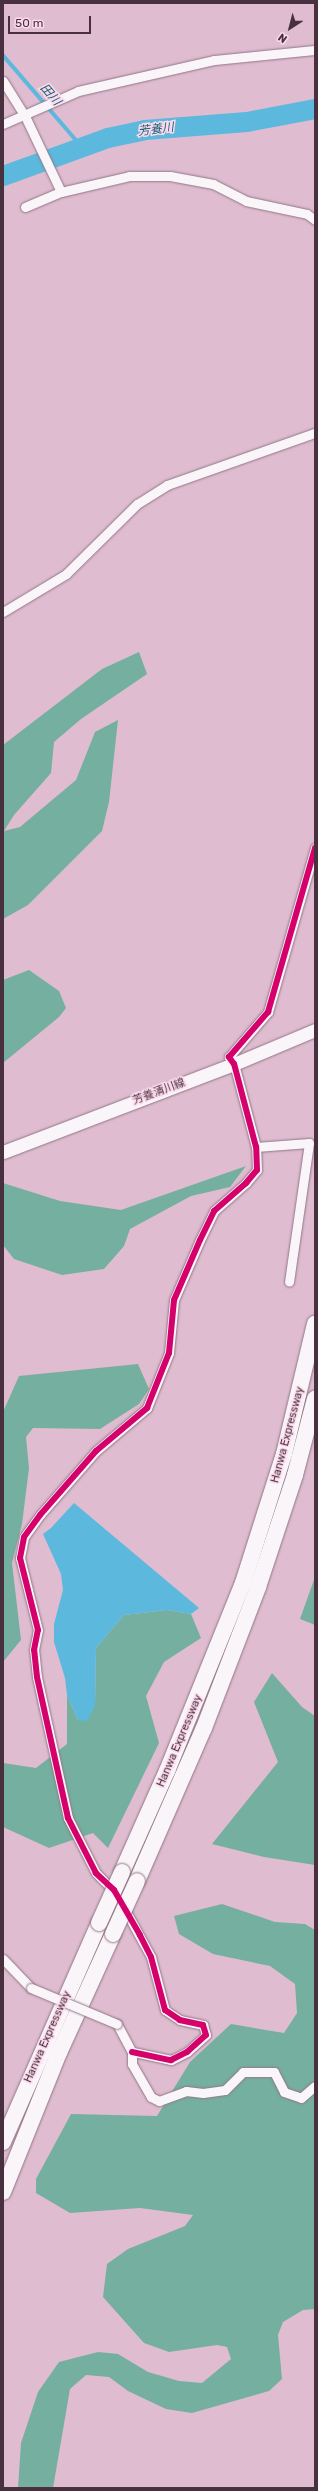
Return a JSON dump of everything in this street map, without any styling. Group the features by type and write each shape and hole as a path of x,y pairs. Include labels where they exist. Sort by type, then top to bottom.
{"highway":[{"name":"Hanwa Expressway","path":"3,2142 167,1771 243,1583 284,1454 315,1324"},
{"name":"Hanwa Expressway","path":"3,2192 31,2120 206,1721 258,1587 292,1483 315,1399"}],"main road":[{"name":"芳養清川線","path":"3,1152 234,1064 315,1030"}],"street":[{"path":"3,124 78,91 214,60 315,50"},
{"path":"3,81 34,133 61,192"},
{"path":"25,207 61,192 129,176 170,176 213,184 246,201 307,214 315,220"},
{"path":"3,612 66,574 137,504 167,485 315,433"},
{"path":"132,2052 170,2060 187,2052 206,2035 203,2025 180,2020 165,2010 151,1957 140,1935 114,1890 96,1873 68,1818 37,1677 34,1650 38,1630 20,1558 24,1537 40,1515 96,1451 147,1408 169,1353 174,1300 214,1211 246,1183 257,1170 256,1147 234,1064 229,1057 268,1012 315,848"},
{"path":"256,1147 309,1143 289,1282"},
{"path":"3,1959 31,1988 117,2024 132,2052 132,2064 151,2098 159,2100 186,2092 203,2093 224,2090 243,2072 274,2072 284,2092 301,2098 315,2086"}],"green space":[{"path":"139,652 147,674 81,719 54,742 51,773 14,815 4,831 20,827 76,780 95,732 118,720 109,802 102,831 28,905 3,919 3,745 102,669"},
{"path":"29,970 59,991 66,1008 59,1017 3,1063 3,980"},
{"path":"246,1166 230,1187 191,1196 130,1229 124,1246 104,1269 62,1275 14,1259 3,1245 3,1183 60,1201 121,1210"},
{"path":"138,1364 149,1389 139,1404 100,1429 33,1428 26,1437 29,1468 22,1524 12,1563 21,1640 3,1662 3,1412 19,1376"},
{"path":"315,1577 315,1625 300,1619"},
{"path":"167,1610 191,1614 201,1638 164,1662 146,1696 159,1743 108,1848 93,1833 49,1848 3,1827 3,1763 36,1768 67,1744 67,1695 78,1720 95,1705 96,1648 124,1615"},
{"path":"272,1673 302,1707 315,1716 315,1865 264,1857 212,1844 278,1762 254,1702"},
{"path":"222,1904 275,1922 305,1924 315,1930 315,2309 303,2310 283,2322 278,2335 282,2379 269,2391 192,2413 166,2409 128,2391 109,2377 86,2375 70,2389 53,2488 18,2488 21,2443 38,2392 59,2362 98,2352 118,2354 148,2372 179,2381 202,2383 231,2359 227,2347 217,2345 169,2352 144,2343 103,2297 107,2264 128,2249 185,2226 193,2215 140,2208 70,2213 36,2193 36,2179 71,2114 157,2116 190,2062 231,2024 284,2033 297,2013 295,1984 270,1966 213,1954 179,1934 174,1916"}],"water":[{"path":"74,1503 199,1608 191,1614 167,1610 124,1615 96,1648 95,1706 87,1721 78,1720 67,1695 65,1678 54,1642 54,1624 63,1590 61,1574 43,1534 51,1528"}],"waterway":[{"name":"田川","path":"3,55 82,147"},
{"name":"芳養川","path":"3,176 108,138 145,130 247,122 315,109"}],"cycle path":[{"path":"132,2052 171,2060 187,2052 206,2035 203,2025 180,2020 165,2010 151,1957 140,1935 114,1890 96,1873 68,1818 37,1677 34,1650 38,1630 20,1558 24,1537 40,1515 96,1451 147,1408 169,1353 174,1300 200,1240 214,1211 246,1183 257,1170 256,1147 234,1064 229,1057 268,1012 315,848"}]}
